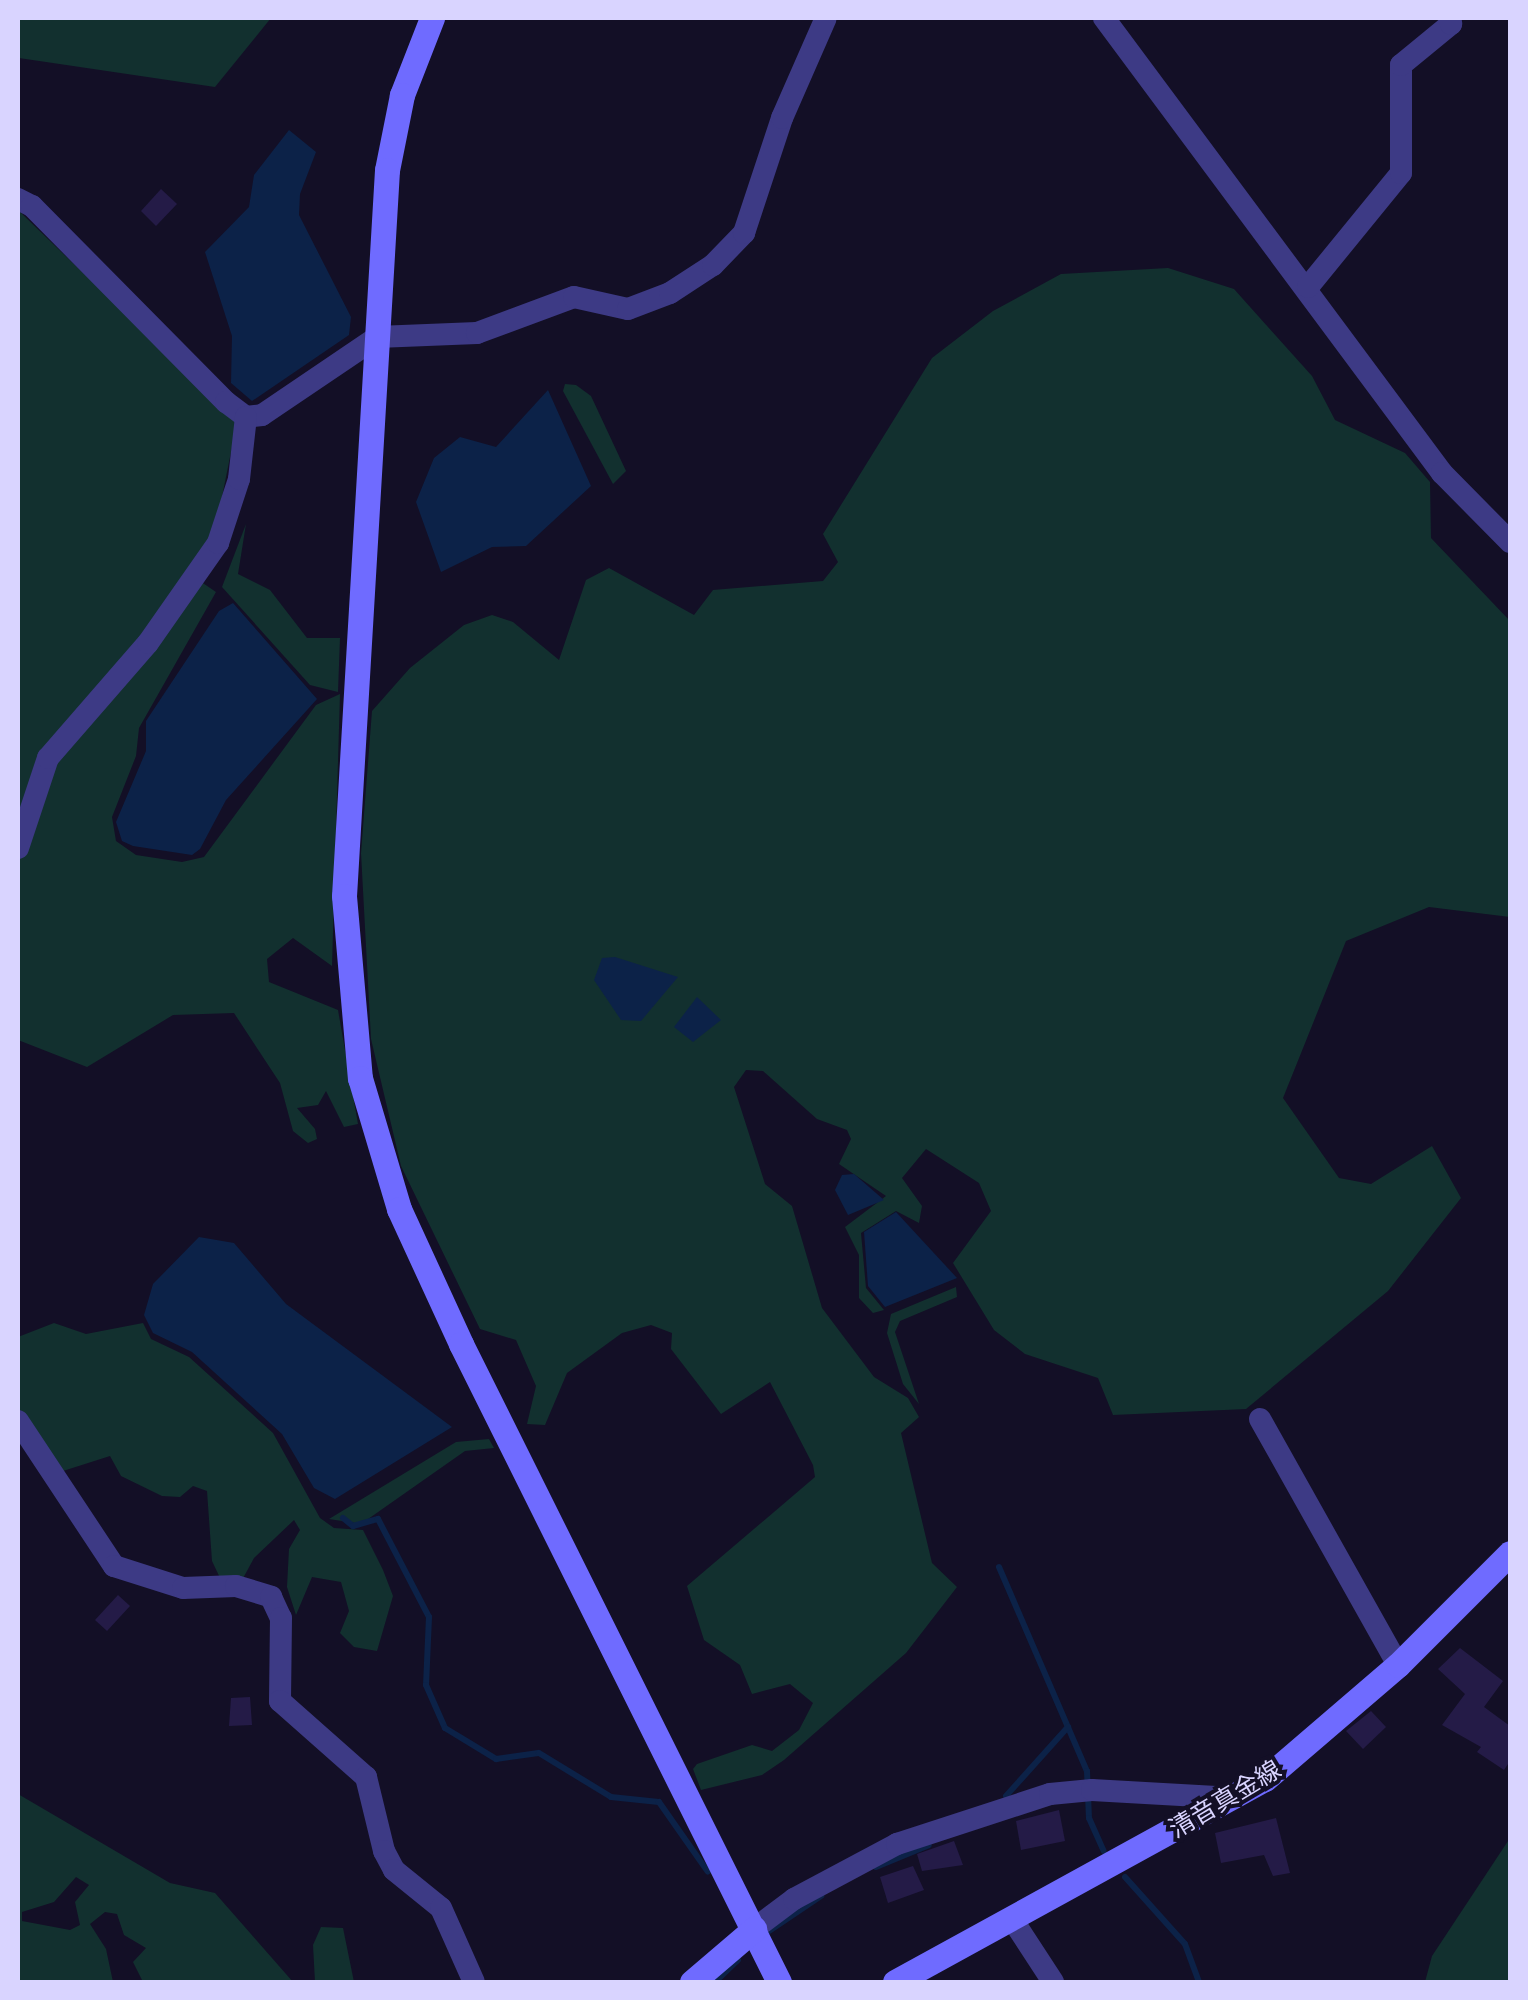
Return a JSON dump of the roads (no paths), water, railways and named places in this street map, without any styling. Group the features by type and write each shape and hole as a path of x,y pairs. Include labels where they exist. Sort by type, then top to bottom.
{"street":[{"path":"432,18 393,133 376,337 344,896 352,1033 370,1121 399,1209 461,1344 779,1982"},
{"path":"246,417 262,415 376,337 477,333 574,297 628,309 660,299 713,265 744,232 782,118 826,18"},
{"path":"1104,18 1308,287 1442,473 1510,542"},
{"path":"1308,287 1401,173 1401,65 1451,24 1449,18"},
{"path":"18,198 32,206 246,417"},
{"path":"18,848 48,758 148,643 218,543 239,479 246,417"},
{"path":"1260,1419 1398,1665"},
{"path":"18,1422 114,1566 182,1588 236,1586 271,1598 280,1618 280,1701 366,1777 384,1851 394,1870 440,1908 474,1982"},
{"name":"清音真金線","path":"895,1982 1234,1798 1312,1744 1510,1553"},
{"path":"692,1982 794,1899 897,1844 999,1808 1088,1790 1234,1798"},
{"path":"1012,1919 1053,1982"}],"water":[{"path":"289,130 316,152 300,194 299,215 351,317 349,335 252,401 231,383 232,336 205,252 249,207 254,175"},
{"path":"548,390 591,486 526,546 492,547 441,572 416,502 434,458 460,437 496,447"},
{"path":"233,603 317,699 226,800 200,849 192,855 133,846 122,841 116,822 146,751 146,721 219,611"},
{"path":"615,957 678,977 641,1021 621,1020 594,980 602,958"},
{"path":"697,997 721,1020 693,1042 674,1027"},
{"path":"854,1174 884,1200 848,1215 835,1190 842,1175"},
{"path":"896,1212 957,1278 885,1307 868,1286 864,1232"},
{"path":"199,1237 234,1243 286,1304 452,1427 335,1499 314,1488 282,1434 192,1352 153,1333 144,1315 153,1284"}],"waterway":[{"path":"343,1518 353,1526 378,1519 429,1617 426,1685 445,1728 496,1759 539,1753 611,1797 659,1802 708,1872"},
{"path":"999,1567 1087,1771 1089,1818 1104,1851"},
{"path":"1006,1796 1068,1727"},
{"path":"876,1867 929,1845"},
{"path":"1125,1877 1185,1944 1199,1982"},
{"path":"769,1931 821,1896"},
{"path":"715,1982 738,1960"}]}
